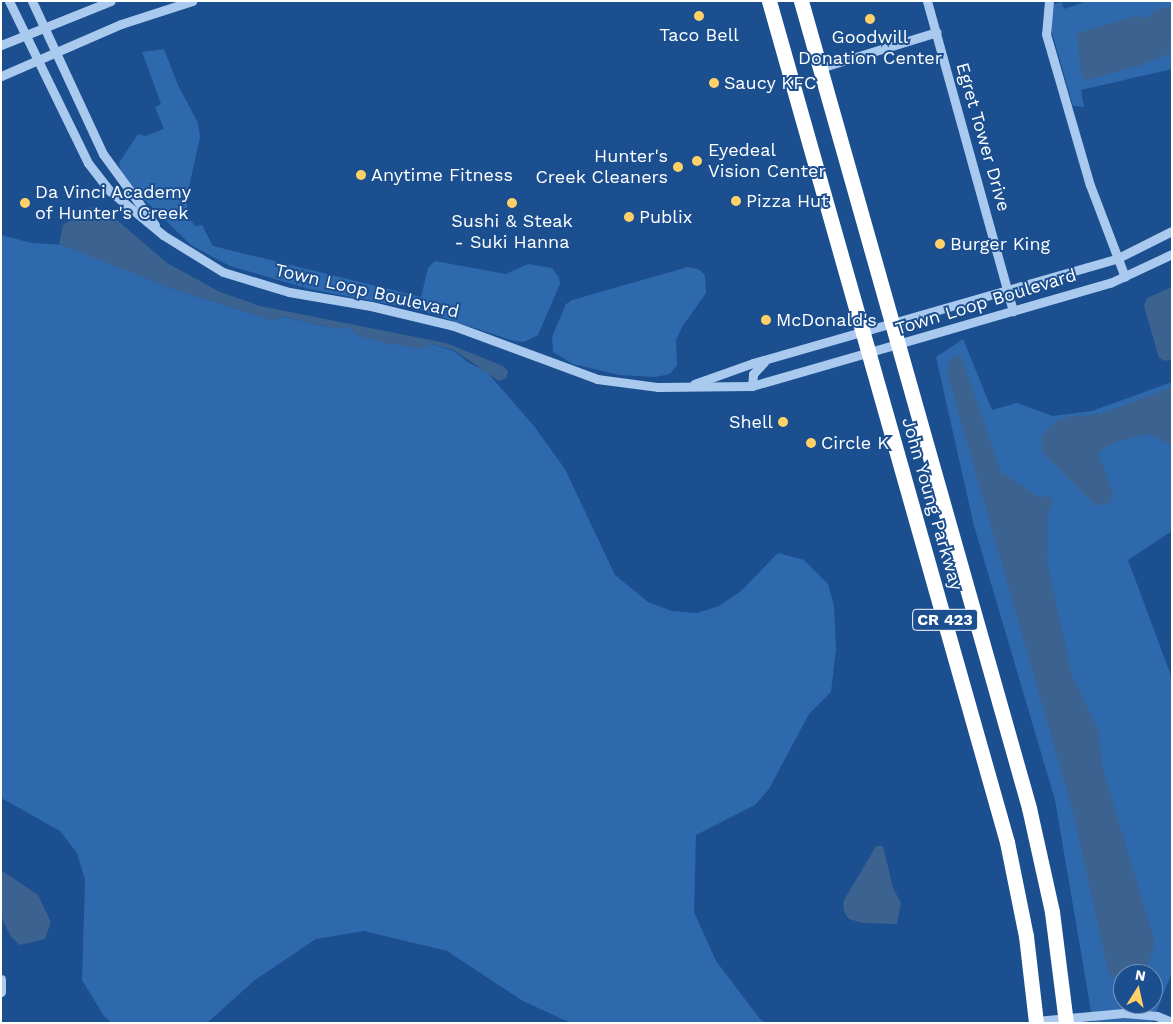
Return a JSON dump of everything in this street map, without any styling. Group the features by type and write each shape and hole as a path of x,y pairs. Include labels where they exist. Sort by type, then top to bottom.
{"highway":[{"name":"John Young Parkway","path":"769,1 1007,842 1026,936 1036,1022"},
{"name":"John Young Parkway","path":"801,1 1029,808 1052,912 1066,1021"}],"street":[{"name":"Town Loop Boulevard","path":"9,1 36,60 88,163 110,191 163,235 223,272 289,292 371,306 454,326 597,379 632,385 687,387 752,386 898,346 1014,311 1125,276 1172,254"},
{"name":"Town Loop Boulevard","path":"32,1 103,154 163,235"},
{"path":"1,45 44,26 111,1"},
{"path":"1,76 55,51 192,1"},
{"name":"Egret Tower Drive","path":"927,1 1014,311"},
{"path":"1050,1 1046,34 1090,185 1125,276"},
{"path":"820,68 937,32"},
{"name":"Town Loop Boulevard","path":"687,387 766,360 1118,258 1172,231"},
{"path":"752,386 756,368 766,360"},
{"path":"1,979 1,992"},
{"path":"1036,1022 1066,1021 1124,1013 1157,1016 1172,1022"}],"shaded area":[{"path":"1087,1 1172,1 1172,69 1081,90 1084,107 1073,106 1051,29 1054,4 1062,2 1064,9"},
{"path":"1172,6 1170,53 1139,66 1086,80 1081,76 1077,33 1137,16 1146,18 1158,9"},
{"path":"164,49 178,85 198,123 200,137 187,196 187,215 195,226 202,225 213,246 421,297 428,268 435,261 506,274 528,264 552,268 559,277 560,284 538,335 524,342 514,341 420,310 309,289 230,266 191,245 137,193 121,172 119,163 138,134 145,136 164,129 155,107 161,104 142,52"},
{"path":"91,207 109,213 167,263 220,292 260,306 446,343 503,366 508,371 506,378 499,381 454,350 431,344 422,349 385,343 359,336 349,328 332,328 285,317 272,320 173,289 59,244 63,225"},
{"path":"1,235 32,243 64,245 173,289 272,320 285,317 332,328 349,328 359,336 431,344 454,351 469,363 486,371 534,426 565,469 615,575 648,602 672,611 697,613 719,606 741,591 778,553 804,560 828,584 834,606 836,649 831,692 809,714 769,789 755,805 696,835 694,912 716,961 760,1019 767,1023 571,1023 523,1001 447,951 364,931 316,939 255,980 207,1023 112,1023 104,1016 82,980 85,880 77,853 60,831 1,798"},
{"path":"688,267 698,269 705,275 706,293 682,327 676,340 677,365 670,374 655,377 619,375 573,364 553,352 552,337 566,304 572,300"},
{"path":"1172,287 1172,359 1165,361 1159,358 1144,306 1147,298"},
{"path":"963,339 992,410 1017,403 1053,416 1092,411 1172,382 1172,531 1128,560 1172,678 1172,972 1163,995 1163,964 1113,964 1113,1014 1156,1014 1152,1023 1093,1023 1055,800 974,526 936,357"},
{"path":"954,356 961,356 1001,472 1040,498 1049,495 1053,503 1048,512 1047,561 1072,675 1099,732 1102,766 1155,942 1148,964 1113,964 1113,977 1108,971 1073,812 948,376 948,364"},
{"path":"1172,387 1172,445 1148,434 1115,442 1098,452 1113,493 1110,502 1104,505 1095,505 1042,452 1041,436 1055,422 1067,417 1100,414"},
{"path":"876,846 883,846 893,888 901,903 897,924 863,923 849,919 844,912 843,902"},
{"path":"1,870 38,895 51,922 45,939 20,945 11,937 1,917"}],"place":[{"name":"Taco Bell","path":"699,16"},
{"name":"Goodwill Donation Center","path":"870,19"},
{"name":"Saucy KFC","path":"714,83"},
{"name":"Eyedeal Vision Center","path":"697,161"},
{"name":"Hunter's Creek Cleaners","path":"678,167"},
{"name":"Anytime Fitness","path":"361,175"},
{"name":"Pizza Hut","path":"736,201"},
{"name":"Da Vinci Academy of Hunter's Creek","path":"25,203"},
{"name":"Sushi & Steak - Suki Hanna","path":"512,203"},
{"name":"Publix","path":"629,217"},
{"name":"Burger King","path":"940,244"},
{"name":"McDonald's","path":"766,320"},
{"name":"Shell","path":"783,422"},
{"name":"Circle K","path":"811,443"}]}
